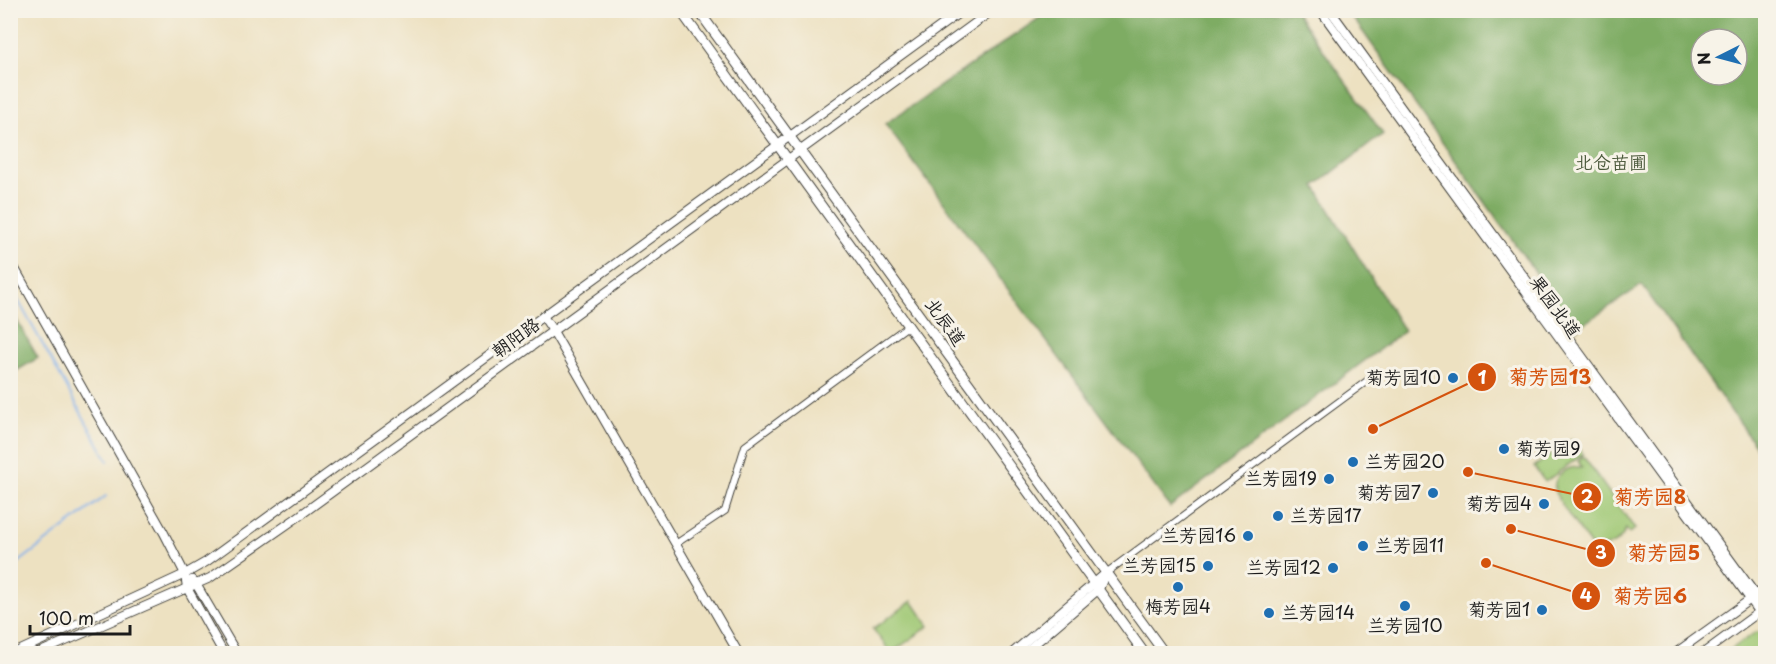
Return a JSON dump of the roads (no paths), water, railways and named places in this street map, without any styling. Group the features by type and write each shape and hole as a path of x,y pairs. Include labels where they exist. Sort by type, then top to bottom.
{"main road":[{"name":"北辰道","path":"680,10 1145,654"},
{"name":"北辰道","path":"698,10 1165,654"},
{"name":"朝阳路","path":"12,654 185,574 219,553 963,10"},
{"name":"朝阳路","path":"36,654 196,584 224,569 993,10"},
{"path":"185,574 196,584 237,654"},
{"path":"185,574 187,588 224,654"},
{"path":"1674,654 1766,588"},
{"path":"1702,654 1764,609"}],"street":[{"name":"果园北道","path":"1320,10 1752,597 1764,609 1766,621"},
{"name":"果园北道","path":"1330,10 1752,597"},
{"path":"10,260 185,574"},
{"path":"543,316 554,331 677,543 739,654"},
{"path":"677,543 725,511 745,446 909,325"},
{"path":"1023,654 1096,586 1106,573 1367,381"},
{"path":"1011,654 1096,586"}],"waterway":[{"path":"10,286 108,461"},
{"path":"10,569 106,496"}],"place":[{"name":"菊芳园10","path":"1453,378"},
{"name":"菊芳园13","path":"1373,429"},
{"name":"菊芳园9","path":"1504,449"},
{"name":"兰芳园20","path":"1353,462"},
{"name":"菊芳园8","path":"1468,472"},
{"name":"兰芳园19","path":"1329,479"},
{"name":"菊芳园7","path":"1433,493"},
{"name":"菊芳园4","path":"1544,504"},
{"name":"兰芳园17","path":"1278,516"},
{"name":"菊芳园5","path":"1511,529"},
{"name":"兰芳园16","path":"1248,536"},
{"name":"兰芳园11","path":"1363,546"},
{"name":"菊芳园6","path":"1486,563"},
{"name":"兰芳园15","path":"1208,566"},
{"name":"兰芳园12","path":"1333,568"},
{"name":"梅芳园4","path":"1178,587"},
{"name":"兰芳园10","path":"1405,606"},
{"name":"菊芳园1","path":"1542,610"},
{"name":"兰芳园14","path":"1269,613"}],"park label":[{"name":"北仓苗圃","path":"1611,163"}]}
